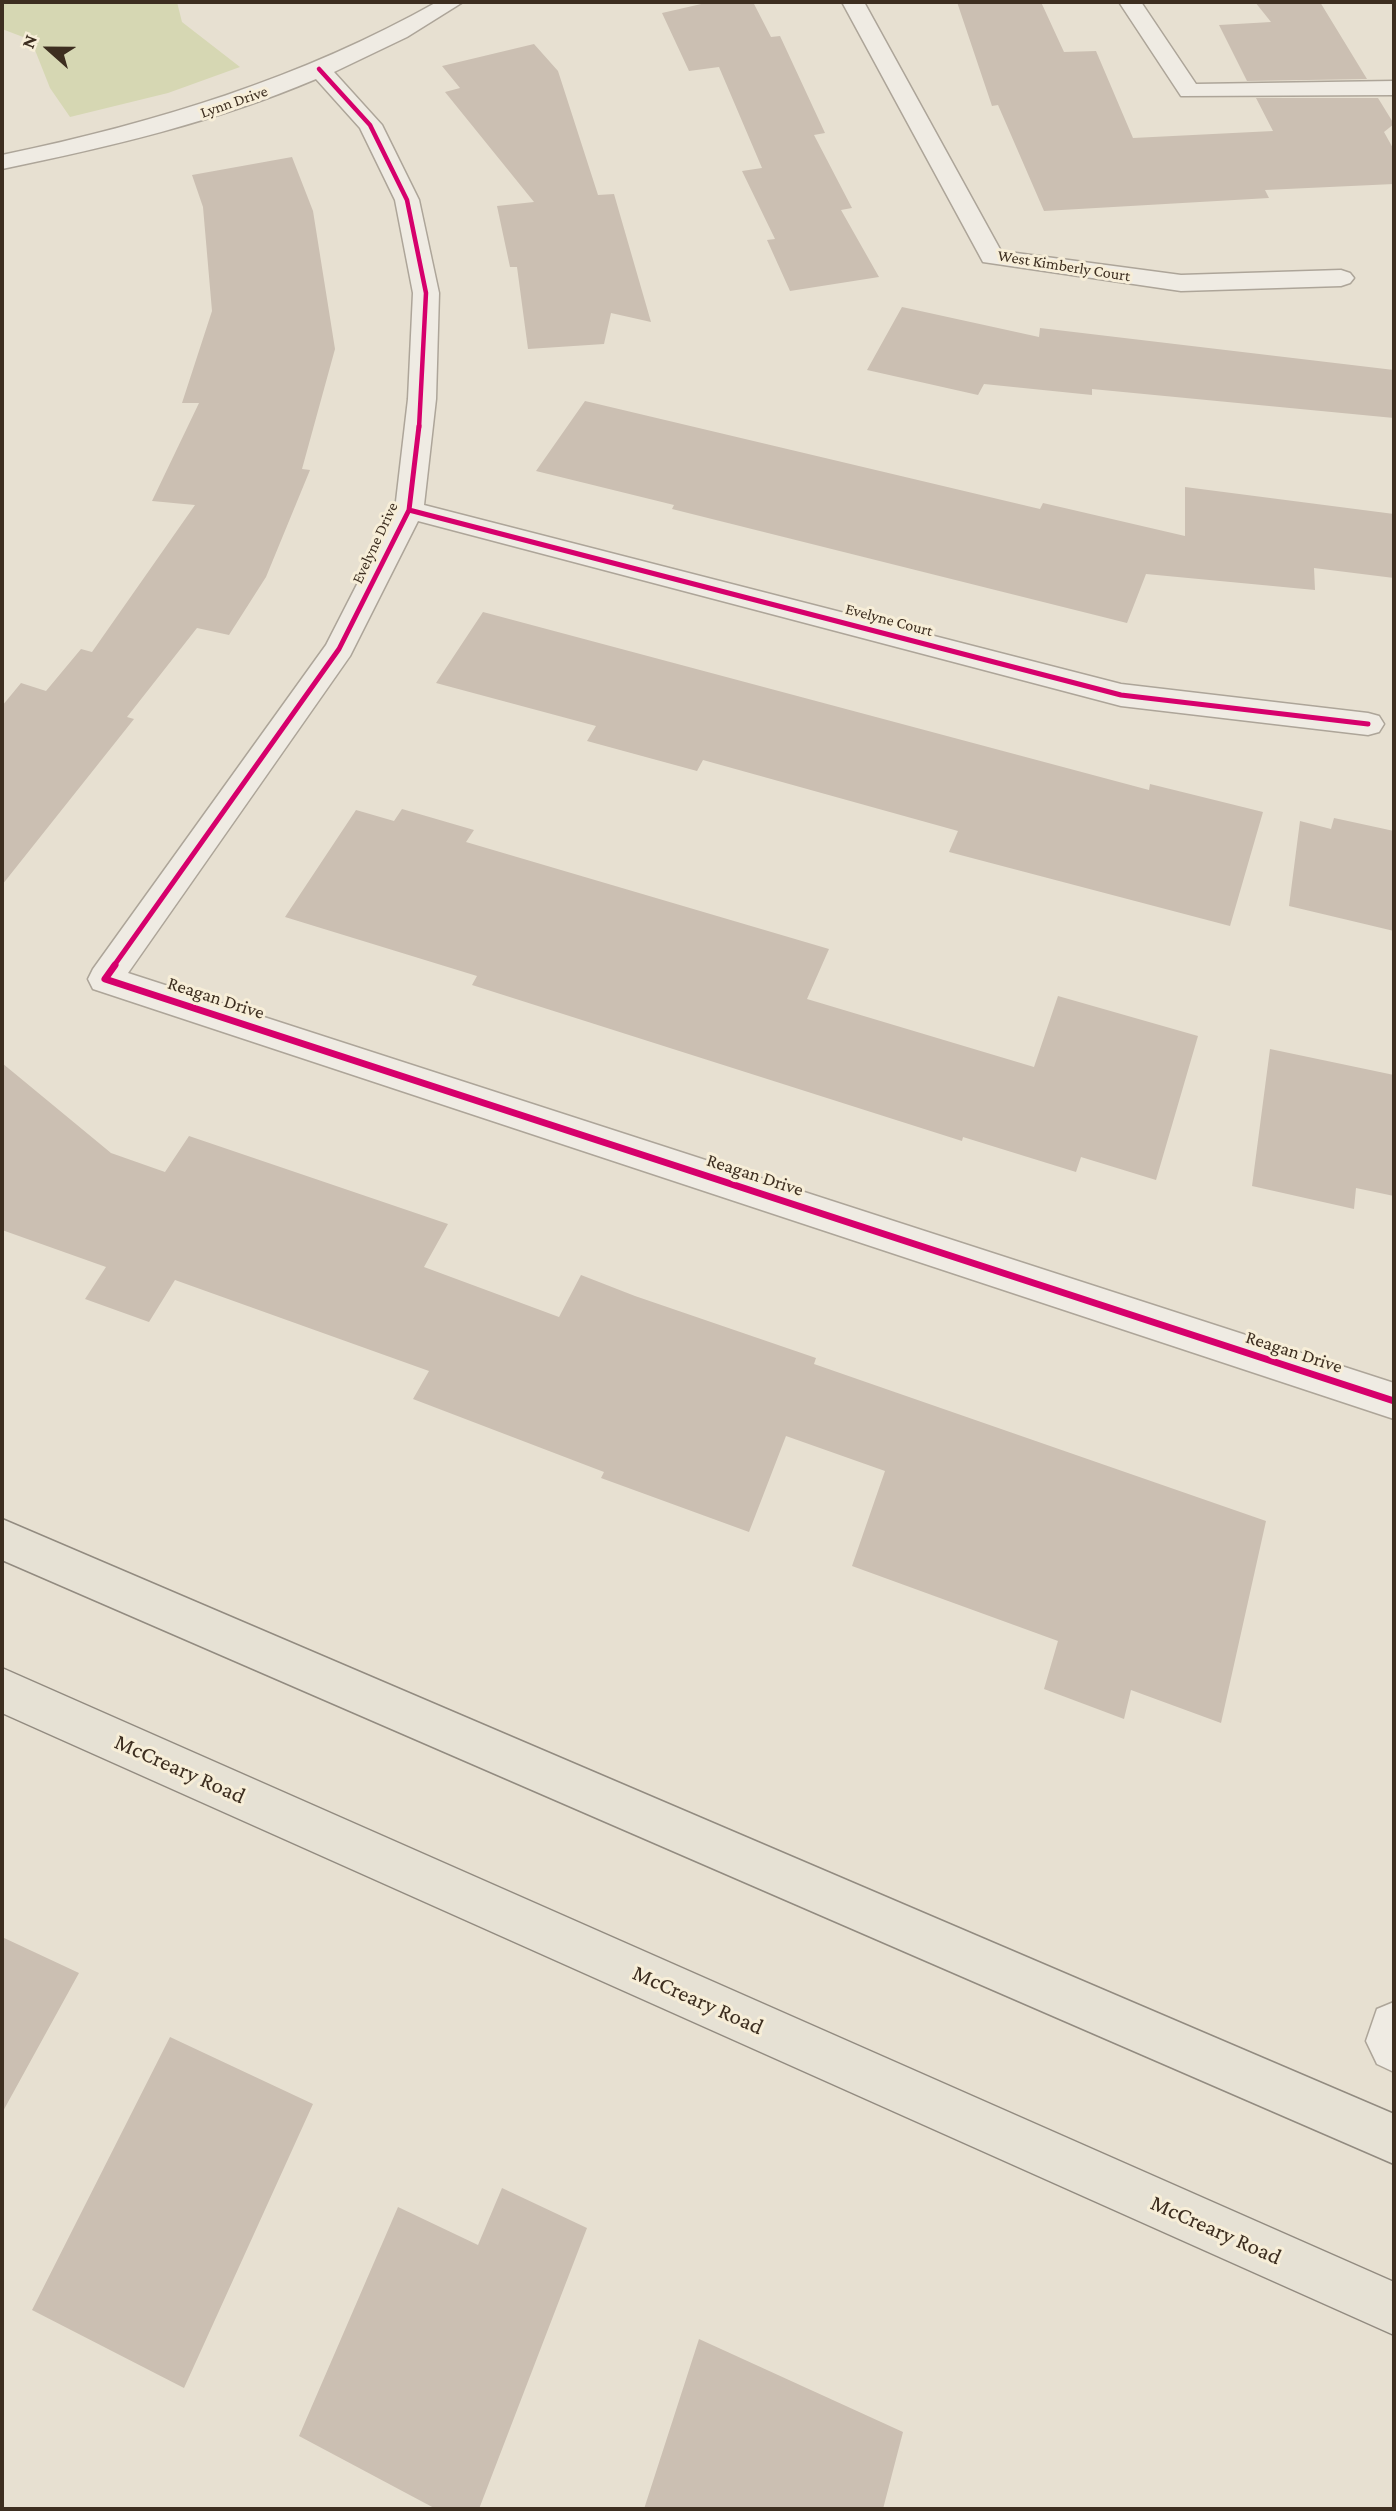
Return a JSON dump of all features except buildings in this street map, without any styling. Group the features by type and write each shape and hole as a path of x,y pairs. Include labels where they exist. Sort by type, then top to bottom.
{"main road":[{"path":"2,1539 1394,2139"},
{"name":"McCreary Road","path":"2,1690 1394,2309"}],"street":[{"name":"Lynn Drive","path":"2,162 133,135 249,99 400,34 452,2"},
{"name":"West Kimberly Court","path":"853,2 992,257 1181,283 1341,278"},
{"path":"1130,2 1189,91 1394,88"},
{"name":"Evelyne Drive","path":"106,979 339,649 409,510 422,399 426,293 410,213 407,200 370,125 319,69"},
{"name":"Evelyne Court","path":"409,510 1121,695 1368,724"},
{"name":"Reagan Drive","path":"106,979 1394,1401"},
{"path":"1394,2026 1391,2041 1394,2047"}],"green space":[{"path":"2,2 177,2 182,22 240,67 168,93 70,117 50,88 31,40 2,29"}],"cycle path":[{"path":"319,69 370,125 407,200 426,293 422,399 409,510 339,649 105,979 1394,1401"},
{"path":"409,510 1121,695 1368,724"}]}
